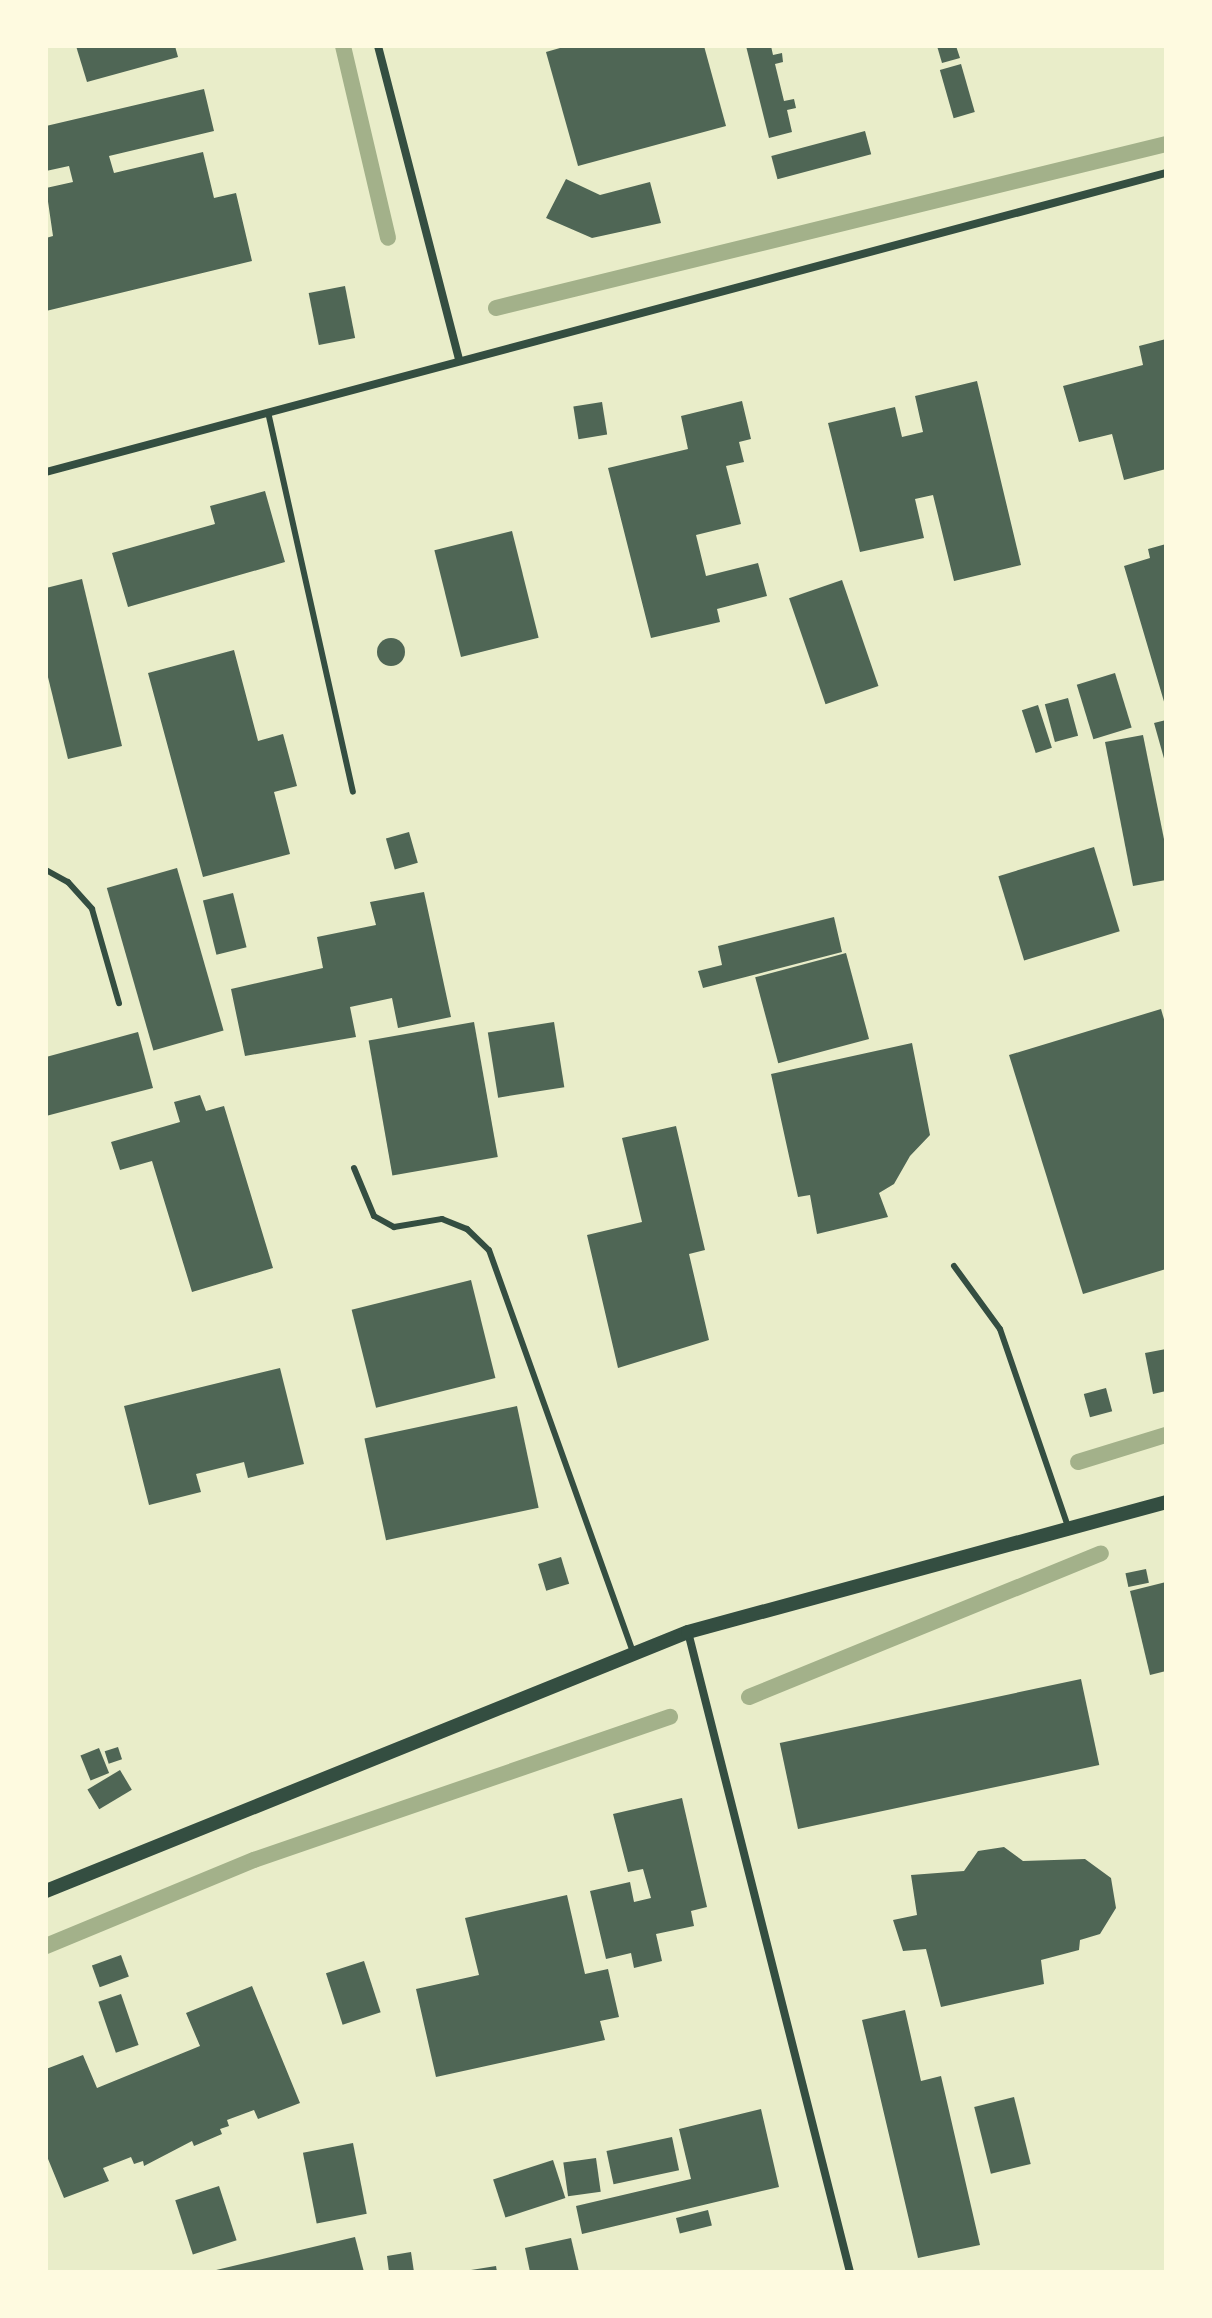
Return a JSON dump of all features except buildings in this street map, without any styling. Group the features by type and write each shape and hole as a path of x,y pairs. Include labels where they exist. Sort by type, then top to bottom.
{"street":[{"path":"378,46 459,360"},
{"path":"46,472 1166,173"},
{"path":"46,1891 688,1632 1166,1502"},
{"path":"688,1632 850,2272"}],"lane":[{"path":"268,412 353,792"},
{"path":"46,870 68,882 92,909 119,1003"},
{"path":"354,1168 374,1216 394,1227 442,1219 467,1229 489,1250 634,1655"},
{"path":"954,1266 1000,1329 1068,1527"}],"waterway":[{"path":"343,46 388,238"},
{"path":"496,308 1166,144"},
{"path":"1078,1462 1166,1435"},
{"path":"749,1697 1101,1553"},
{"path":"46,1946 254,1860 670,1717"}]}
